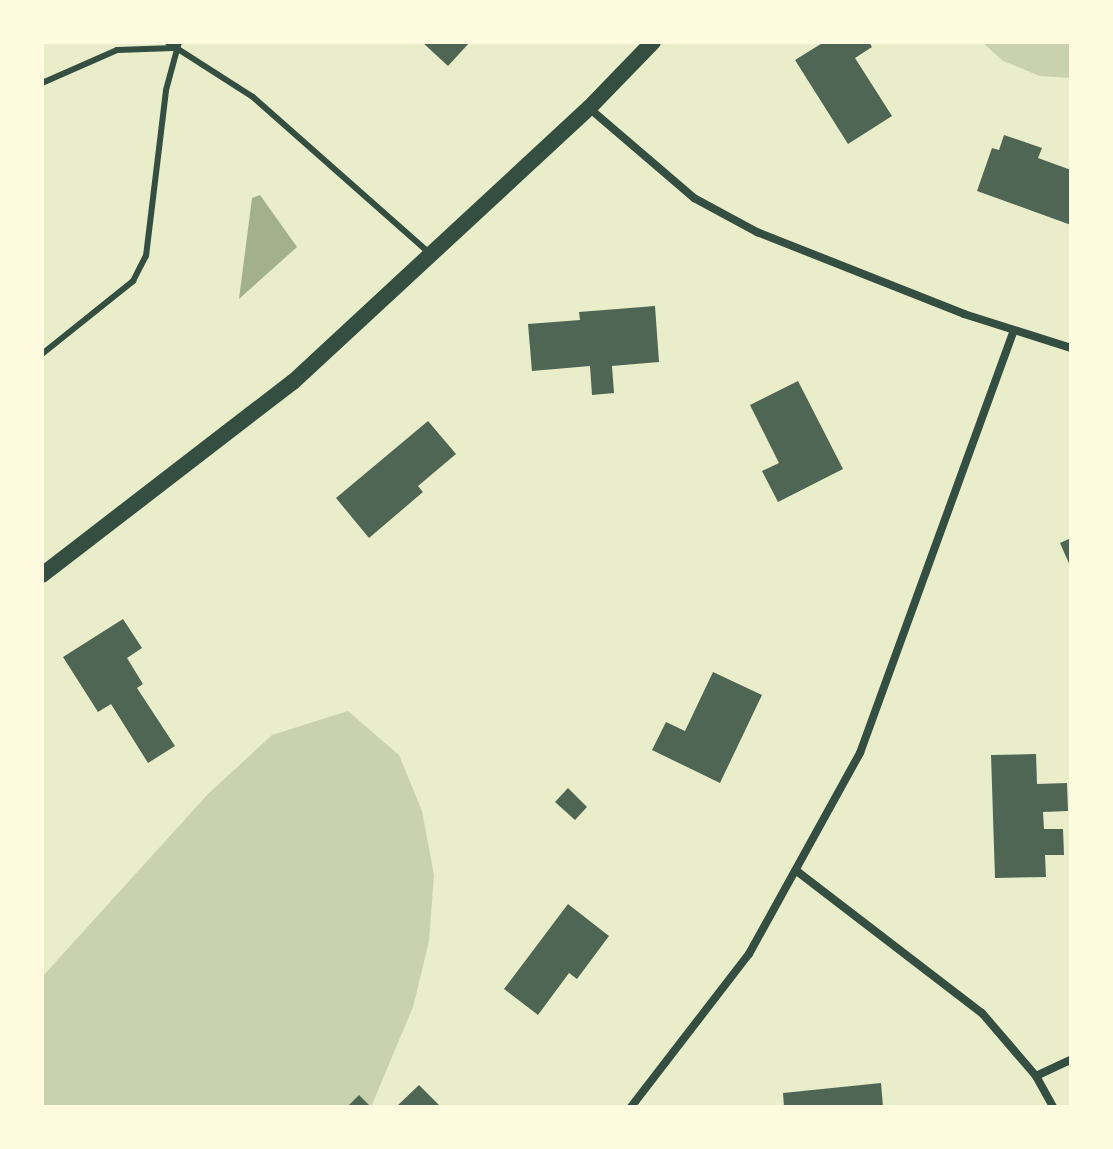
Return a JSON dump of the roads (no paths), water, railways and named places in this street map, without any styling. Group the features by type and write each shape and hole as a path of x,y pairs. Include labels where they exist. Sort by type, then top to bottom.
{"main road":[{"path":"42,575 293,382 589,108 653,42"}],"street":[{"path":"589,108 694,198 757,232 833,265 1071,348"},
{"path":"631,1107 749,954 798,872 860,753 1014,330"},
{"path":"798,872 951,985 1012,1044 1036,1076 1053,1107"},
{"path":"1036,1076 1071,1060"}],"lane":[{"path":"167,42 177,45 253,97 432,256"},
{"path":"42,83 117,50 177,45"},
{"path":"42,354 133,281 146,256 177,45"}]}
